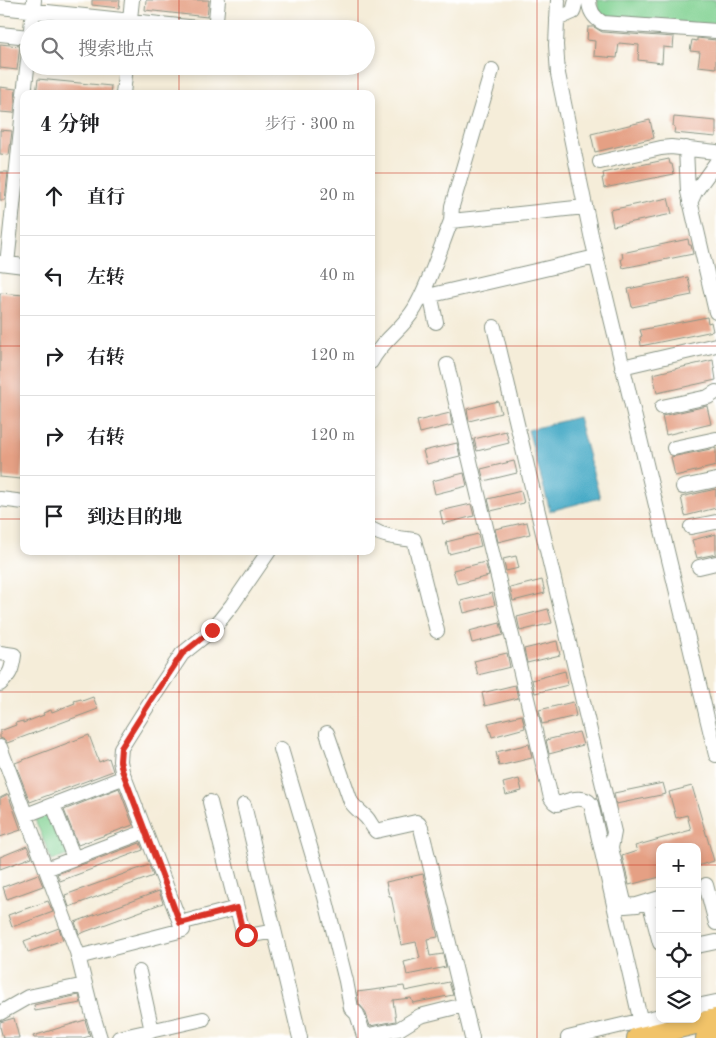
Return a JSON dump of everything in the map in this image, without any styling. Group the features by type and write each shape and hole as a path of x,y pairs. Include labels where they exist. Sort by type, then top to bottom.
{"highway":[{"path":"641,1031 671,1023"},
{"path":"700,1023 713,1033"}],"street":[{"path":"130,20 132,0"},
{"path":"216,20 218,0"},
{"path":"558,0 556,45 558,74 585,207 716,755"},
{"path":"557,20 572,12 576,0"},
{"path":"589,0 592,13 603,23 716,32"},
{"path":"32,20 34,5"},
{"path":"0,7 34,5 106,20"},
{"path":"0,34 20,36"},
{"path":"375,356 385,342 403,325 426,287 450,221 452,206 492,70"},
{"path":"24,90 26,75"},
{"path":"123,90 125,75"},
{"path":"20,131 3,264 20,266"},
{"path":"600,162 671,147 716,152"},
{"path":"686,148 690,203 715,307"},
{"path":"690,203 695,192 716,163"},
{"path":"450,221 585,207"},
{"path":"436,322 432,295 596,257"},
{"path":"494,327 614,832 611,848 625,906 654,900 659,933"},
{"path":"622,367 716,345"},
{"path":"447,365 550,798 557,804 582,798 588,800 591,804 641,1031"},
{"path":"662,407 708,397 716,392"},
{"path":"674,448 716,438"},
{"path":"684,487 716,480"},
{"path":"0,499 20,502"},
{"path":"691,528 716,522"},
{"path":"375,531 395,538 414,540 437,631"},
{"path":"77,954 183,930 122,770 120,761 121,748 182,654 212,630 266,555"},
{"path":"700,567 716,563"},
{"path":"0,654 14,655 12,670 0,684"},
{"path":"327,733 351,802 366,817 373,829 376,832 416,822 421,828 472,1038"},
{"path":"0,747 77,954 100,1038"},
{"path":"281,749 326,897 351,1008 357,1014 364,1036 400,1029 420,1016 464,1005"},
{"path":"26,816 117,780"},
{"path":"210,802 243,932 249,936 274,931"},
{"path":"53,805 74,858"},
{"path":"244,805 300,1038"},
{"path":"46,869 136,835"},
{"path":"706,885 716,923"},
{"path":"180,923 237,908"},
{"path":"701,945 716,943"},
{"path":"139,972 152,1031"},
{"path":"1,1009 28,996 85,985"},
{"path":"701,1012 716,1002"},
{"path":"119,1038 203,1019"},
{"path":"568,1038 641,1031 656,1019"}],"green space":[{"path":"597,0 716,0 716,26 604,16 599,11"},
{"path":"52,811 69,855 52,861 34,817"}],"water":[{"path":"578,417 600,498 550,511 528,430"}],"building":[{"path":"92,0 120,0 119,8 92,5"},
{"path":"146,0 209,0 207,17 145,10"},
{"path":"588,27 594,27 602,32 674,37 673,48 663,47 662,63 638,60 639,45 619,43 617,58 594,56 595,41 587,40"},
{"path":"697,38 716,40 716,68 698,66 700,52 690,51 692,40 697,41"},
{"path":"0,44 20,46 17,70 0,68"},
{"path":"38,79 111,86 110,90 37,90"},
{"path":"0,87 16,89 14,113 0,112"},
{"path":"674,117 716,121 716,137 674,133"},
{"path":"650,120 654,138 595,152 591,134"},
{"path":"0,130 12,131 9,155 0,154"},
{"path":"669,159 674,174 604,188 603,173"},
{"path":"0,172 8,172 5,200 0,200"},
{"path":"668,198 672,214 613,226 610,210"},
{"path":"688,239 693,254 623,268 622,253"},
{"path":"688,277 692,295 632,307 628,289"},
{"path":"0,293 20,295 20,479 0,477"},
{"path":"707,317 708,323 711,322 713,331 641,346 640,337 642,336 640,330"},
{"path":"713,360 716,380 657,393 653,374"},
{"path":"498,401 501,413 469,421 467,409"},
{"path":"707,406 711,424 666,435 662,416"},
{"path":"450,413 452,425 420,433 417,421"},
{"path":"506,431 509,443 477,451 474,439"},
{"path":"457,443 460,456 427,464 423,451"},
{"path":"716,448 716,466 675,476 671,457"},
{"path":"514,461 517,473 484,481 481,469"},
{"path":"464,473 467,486 435,494 432,481"},
{"path":"716,489 716,508 685,516 681,497"},
{"path":"521,491 524,503 491,511 488,499"},
{"path":"471,504 474,516 443,524 440,511"},
{"path":"527,522 530,534 498,542 495,529"},
{"path":"478,534 481,546 449,554 446,542"},
{"path":"716,534 716,554 697,558 692,540"},
{"path":"516,556 519,568 506,571 503,559"},
{"path":"485,562 489,576 457,584 453,570"},
{"path":"542,580 545,593 513,601 510,588"},
{"path":"492,593 495,605 464,613 461,601"},
{"path":"548,609 552,623 520,631 517,617"},
{"path":"500,623 503,635 472,643 469,631"},
{"path":"557,641 560,655 527,663 524,649"},
{"path":"507,653 510,667 478,675 474,661"},
{"path":"565,671 568,685 535,693 532,680"},
{"path":"515,685 518,698 485,706 482,693"},
{"path":"93,697 98,709 7,743 0,738 0,731 16,725 15,723 23,721 23,723 44,715 43,713 51,710 52,712 75,703 74,701 81,699 82,701"},
{"path":"573,702 576,716 542,724 539,710"},
{"path":"522,715 525,728 492,737 488,723"},
{"path":"579,732 583,745 549,754 546,740"},
{"path":"89,735 99,762 109,758 113,771 30,802 15,763"},
{"path":"529,744 532,758 499,766 496,752"},
{"path":"519,779 522,791 506,795 503,783"},
{"path":"663,783 666,794 616,804 614,793"},
{"path":"692,786 714,861 701,865 701,843 656,843 656,878 629,885 622,856 637,851 635,846 691,830 687,815 676,818 669,792"},
{"path":"119,788 133,825 78,845 64,810"},
{"path":"8,794 21,830 0,837 0,798"},
{"path":"140,843 143,850 60,881 57,874"},
{"path":"27,846 32,857 0,869 0,857"},
{"path":"149,865 153,876 69,907 65,895"},
{"path":"38,874 43,886 7,899 3,887"},
{"path":"423,874 438,937 427,939 430,956 443,954 446,967 407,975 404,962 420,958 416,942 401,945 391,896 389,896 386,882"},
{"path":"159,891 163,903 79,934 75,922"},
{"path":"48,901 53,912 12,927 8,915"},
{"path":"59,928 63,940 28,952 24,941"},
{"path":"449,982 453,995 413,1003 411,998 393,1000 396,1021 370,1026 365,1011 359,1004 357,992 404,986 405,991"},
{"path":"79,995 81,1003 35,1011 34,1005"},
{"path":"14,1018 19,1038 3,1038 0,1022"},
{"path":"85,1020 90,1036 83,1038 34,1038 33,1036"}],"route":[{"path":"212,630 182,654 121,748 120,761 180,923 237,908 243,932 246,935"}]}
